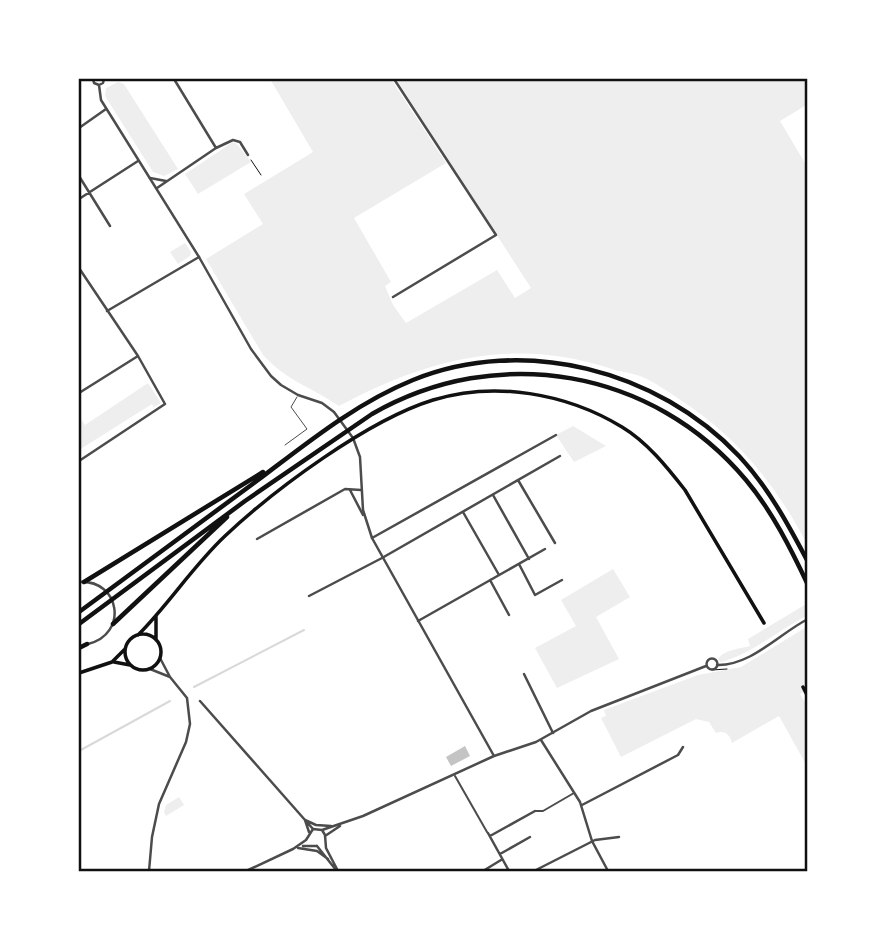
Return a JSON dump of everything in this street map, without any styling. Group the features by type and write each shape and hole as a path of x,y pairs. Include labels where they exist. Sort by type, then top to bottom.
{"highway":[{"path":"79,611 347,415 413,380 464,365 489,362 526,361 575,366 604,373 666,399 716,434 758,478 808,562"},
{"path":"79,624 245,501 353,426 393,402 417,392 443,384 489,376 529,374 572,378 632,395 686,424 730,463 764,504 808,585"},
{"path":"80,582 288,457"},
{"path":"113,624 245,501"},
{"path":"79,646 87,645"}],"main road":[{"path":"79,673 112,662 157,614 198,564 235,527 285,488 360,436 410,409 434,400 474,392 526,393 565,402 622,427 639,439 671,471 685,490 764,623"},
{"path":"112,662 130,665 139,670 150,669 160,658 161,648 156,640 154,625 157,614"},
{"path":"138,635 148,635 156,640"},
{"path":"125,649 130,665"},
{"path":"803,687 808,697"}],"street":[{"path":"93,79 94,83 99,85"},
{"path":"104,79 99,85 99,96 106,110 199,257 251,349 271,376 298,395 322,403 334,412 353,438 359,452 364,516"},
{"path":"174,79 216,148"},
{"path":"393,297 496,235 394,79"},
{"path":"79,128 106,110"},
{"path":"157,188 216,148 236,140 248,155"},
{"path":"79,199 139,160"},
{"path":"79,176 110,226"},
{"path":"150,178 166,181"},
{"path":"107,311 199,257"},
{"path":"79,268 138,356 166,404 79,461"},
{"path":"79,393 138,356"},
{"path":"372,538 556,435"},
{"path":"309,596 382,558 560,456"},
{"path":"518,480 555,543"},
{"path":"257,539 345,489 361,490"},
{"path":"350,490 382,558 494,756"},
{"path":"493,495 528,559"},
{"path":"463,512 499,575"},
{"path":"418,621 545,549"},
{"path":"519,564 535,595 562,580"},
{"path":"489,580 509,615"},
{"path":"80,582 99,586 108,593 114,608 113,624 101,639 87,645"},
{"path":"706,666 712,670 718,665 732,663 754,653 808,619"},
{"path":"148,870 159,804 186,742 190,724 187,698 170,677 160,658"},
{"path":"706,666 707,661 712,658 718,665"},
{"path":"295,848 314,845 343,825 494,756 541,740 591,711 706,666"},
{"path":"150,669 170,677"},
{"path":"524,674 553,733"},
{"path":"200,701 311,830"},
{"path":"541,740 582,805 592,841 608,871"},
{"path":"582,805 678,755 683,747"},
{"path":"455,775 509,871"},
{"path":"489,835 535,811 543,811 575,793"},
{"path":"305,820 326,826 343,825"},
{"path":"311,830 338,825"},
{"path":"246,871 295,848 308,837 311,830"},
{"path":"322,830 326,848 337,871"},
{"path":"308,837 337,871"},
{"path":"500,854 530,837"},
{"path":"534,871 592,841 619,837"},
{"path":"295,848 317,851 328,859"},
{"path":"483,871 503,860"}],"lane":[{"path":"285,445 307,429 291,407 298,395"}],"path":[{"path":"248,155 261,175"}],"shaded area":[{"path":"270,79 391,79 446,163 354,218 391,282 385,286 393,305 406,323 497,270 515,298 531,288 396,79 805,79 808,84 808,104 780,121 808,168 808,546 768,481 736,445 698,412 640,376 573,359 538,354 504,354 437,365 405,376 339,406 290,378 272,364 263,355 206,259 263,224 244,194 313,152"},
{"path":"118,82 124,84 178,169 164,176 153,172 105,96 106,88"},
{"path":"233,142 251,162 198,194 185,174"},
{"path":"185,243 191,252 190,256 178,264 170,252"},
{"path":"148,383 161,403 154,407 152,404 79,450 79,416 85,425"},
{"path":"573,426 606,446 574,462 556,435"},
{"path":"613,569 630,597 596,617 619,659 557,688 535,648 576,626 561,600"},
{"path":"808,603 808,615 744,653 721,662 718,660 727,652 750,646 748,639"},
{"path":"808,626 808,689 800,694 808,707 808,768 779,716 732,743 727,734 716,733 709,722 696,719 621,757 601,718 606,716 604,710 698,675 741,667"},
{"path":"179,797 184,805 166,816 166,805"}],"building":[{"path":"465,746 470,756 451,766 446,757"}],"waterway":[{"path":"194,687 304,630"},
{"path":"79,751 170,701"}]}
